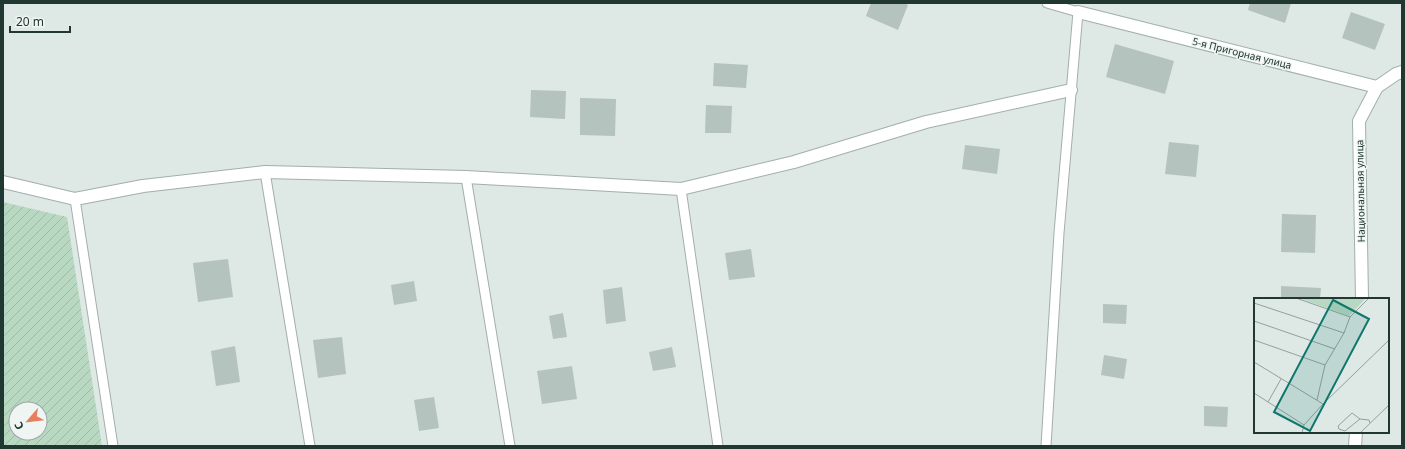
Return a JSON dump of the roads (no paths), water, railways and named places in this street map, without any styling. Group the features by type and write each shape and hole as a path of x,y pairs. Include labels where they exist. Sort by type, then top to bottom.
{"street":[{"name":"5-я Пригорная улица","path":"1078,12 1377,87"},
{"path":"1377,87 1396,74 1402,72"},
{"name":"Национальная улица","path":"1362,298 1359,121 1377,87"},
{"path":"3,182 75,199 143,186 265,172 466,177 681,189 794,162 926,122 1071,90"},
{"path":"1355,446 1356,433"}],"lane":[{"path":"1046,446 1059,233 1078,12 1047,3"},
{"path":"265,172 310,446"},
{"path":"466,177 510,446"},
{"path":"681,189 718,446"},
{"path":"75,199 114,446"}]}
